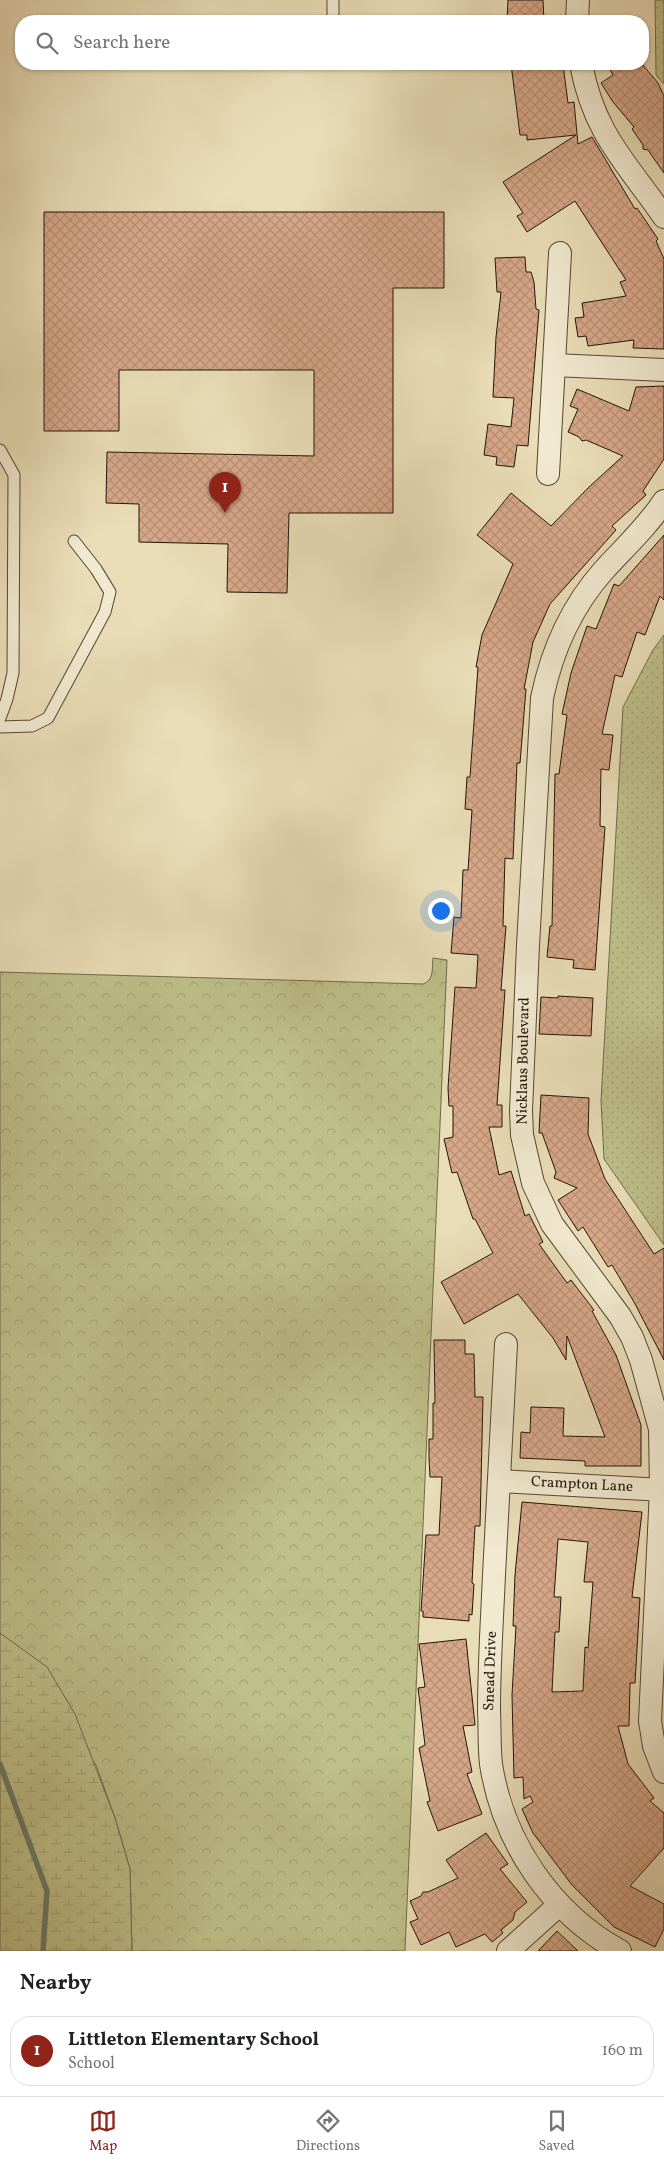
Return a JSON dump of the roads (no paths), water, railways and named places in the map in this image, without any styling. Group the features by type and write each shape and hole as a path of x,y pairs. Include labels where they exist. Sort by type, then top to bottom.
{"street":[{"path":"577,15 578,0"},
{"path":"583,70 590,99 608,140 664,217"},
{"path":"548,474 560,254"},
{"path":"554,365 664,370"},
{"name":"Nicklaus Boulevard","path":"664,501 640,533 605,569 584,596 562,632 546,677 542,698 521,1111 527,1159 533,1183 542,1206 552,1224 620,1316 641,1360 660,1429 663,1489 659,1655 650,1721 654,1746 664,1772"},
{"name":"Snead Drive","path":"506,1344 489,1678 491,1763 498,1794 510,1828 519,1848 544,1887 574,1920 620,1951"},
{"name":"Crampton Lane","path":"499,1481 663,1489"},
{"path":"508,1951 559,1905"}],"lane":[{"path":"333,0 333,15"},
{"path":"0,450 14,475 13,672 0,718"},
{"path":"0,727 32,726 48,718 105,612 110,592 96,569 74,541"}],"waterway":[{"path":"0,1764 47,1891 43,1951"}],"place":[{"name":"Littleton Elementary School","path":"225,513"}]}
